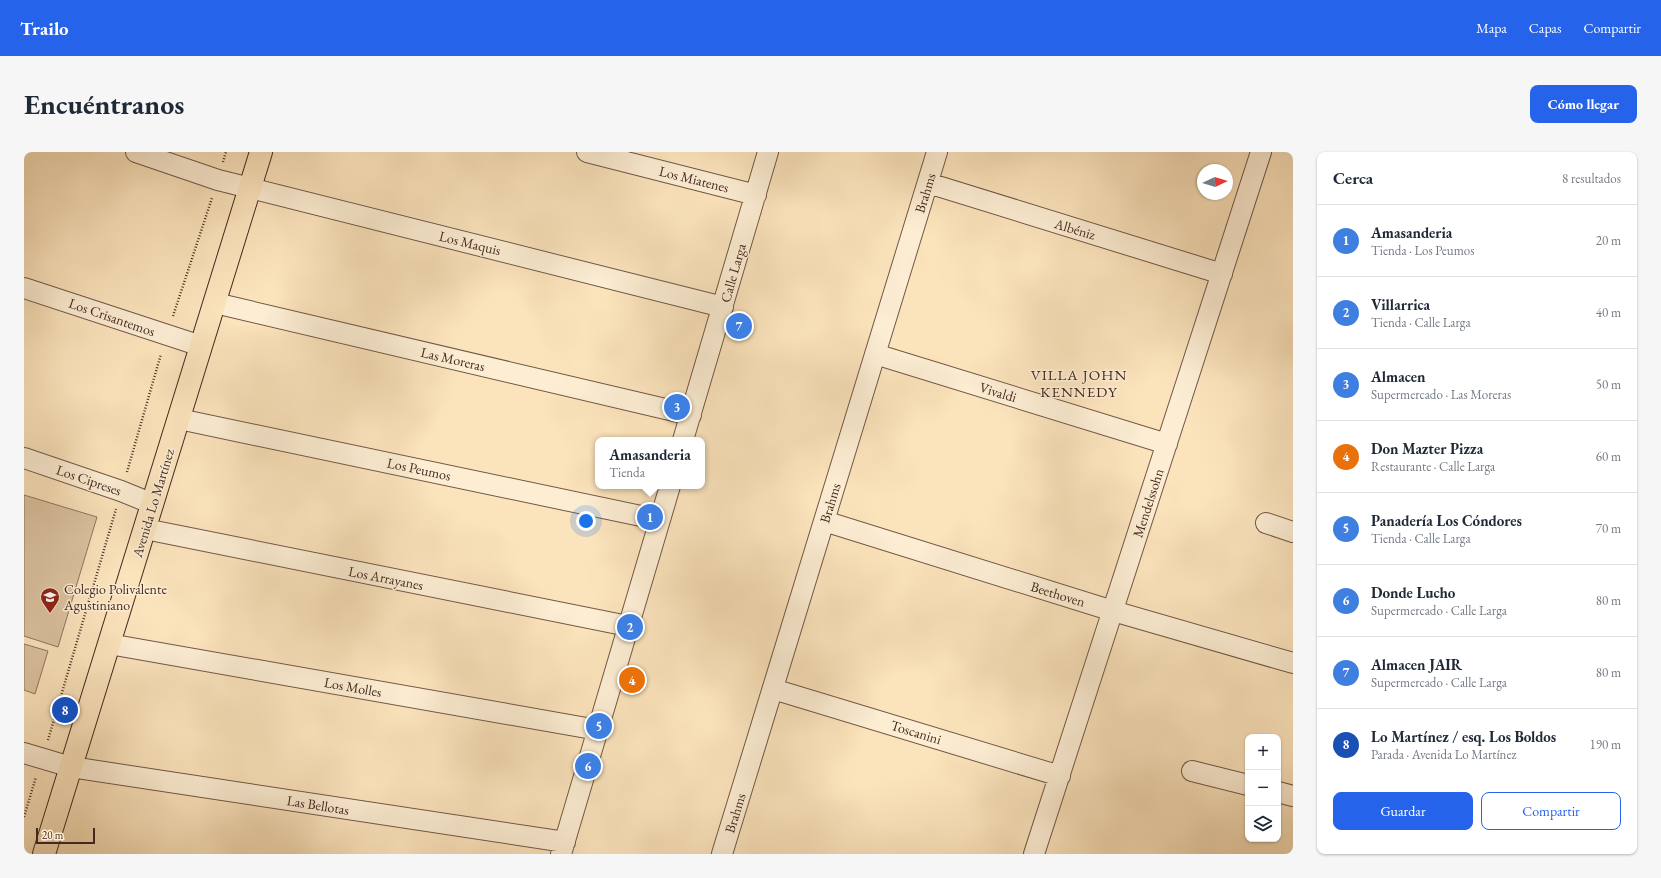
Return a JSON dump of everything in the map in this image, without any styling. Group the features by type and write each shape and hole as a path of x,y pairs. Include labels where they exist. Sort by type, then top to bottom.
{"main road":[{"name":"Avenida Lo Martínez","path":"44,854 261,152"}],"street":[{"name":"Los Maquis","path":"136,152 218,180 723,307"},
{"name":"Los Miatenes","path":"587,152 756,195"},
{"name":"Calle Larga","path":"684,437 768,152"},
{"name":"Brahms","path":"723,854 937,152"},
{"name":"Mendelssohn","path":"1034,854 1261,152"},
{"name":"Albéniz","path":"928,183 1222,274"},
{"name":"Los Crisantemos","path":"24,288 201,346"},
{"name":"Las Moreras","path":"215,303 691,415"},
{"name":"Vivaldi","path":"875,354 1167,444"},
{"name":"Los Peumos","path":"179,419 660,520"},
{"name":"Los Cipreses","path":"24,458 121,491 153,504"},
{"path":"563,848 669,489"},
{"name":"Beethoven","path":"824,521 1113,611 1293,662"},
{"path":"1266,523 1293,532"},
{"name":"Los Arrayanes","path":"145,529 628,626"},
{"name":"Los Molles","path":"109,644 598,730"},
{"name":"Toscanini","path":"773,689 1060,776"},
{"name":"Las Bellotas","path":"24,752 71,767 563,848"},
{"path":"1192,771 1245,784"},
{"path":"1281,793 1293,796"}],"shaded area":[{"path":"24,495 97,517 58,647 24,636"},
{"path":"24,644 48,651 35,694 24,690"}],"place":[{"name":"Almacen JAIR","path":"739,326"},
{"name":"Almacen","path":"677,407"},
{"name":"Amasanderia","path":"650,517"},
{"name":"Colegio Polivalente Agustiniano","path":"50,614"},
{"name":"Villarrica","path":"630,627"},
{"name":"Don Mazter Pizza","path":"632,680"},
{"name":"Lo Martínez / esq. Los Boldos","path":"65,710"},
{"name":"Panadería Los Cóndores","path":"599,726"},
{"name":"Donde Lucho","path":"588,766"}],"district":[{"name":"VILLA JOHN KENNEDY","path":"1079,384"}]}
